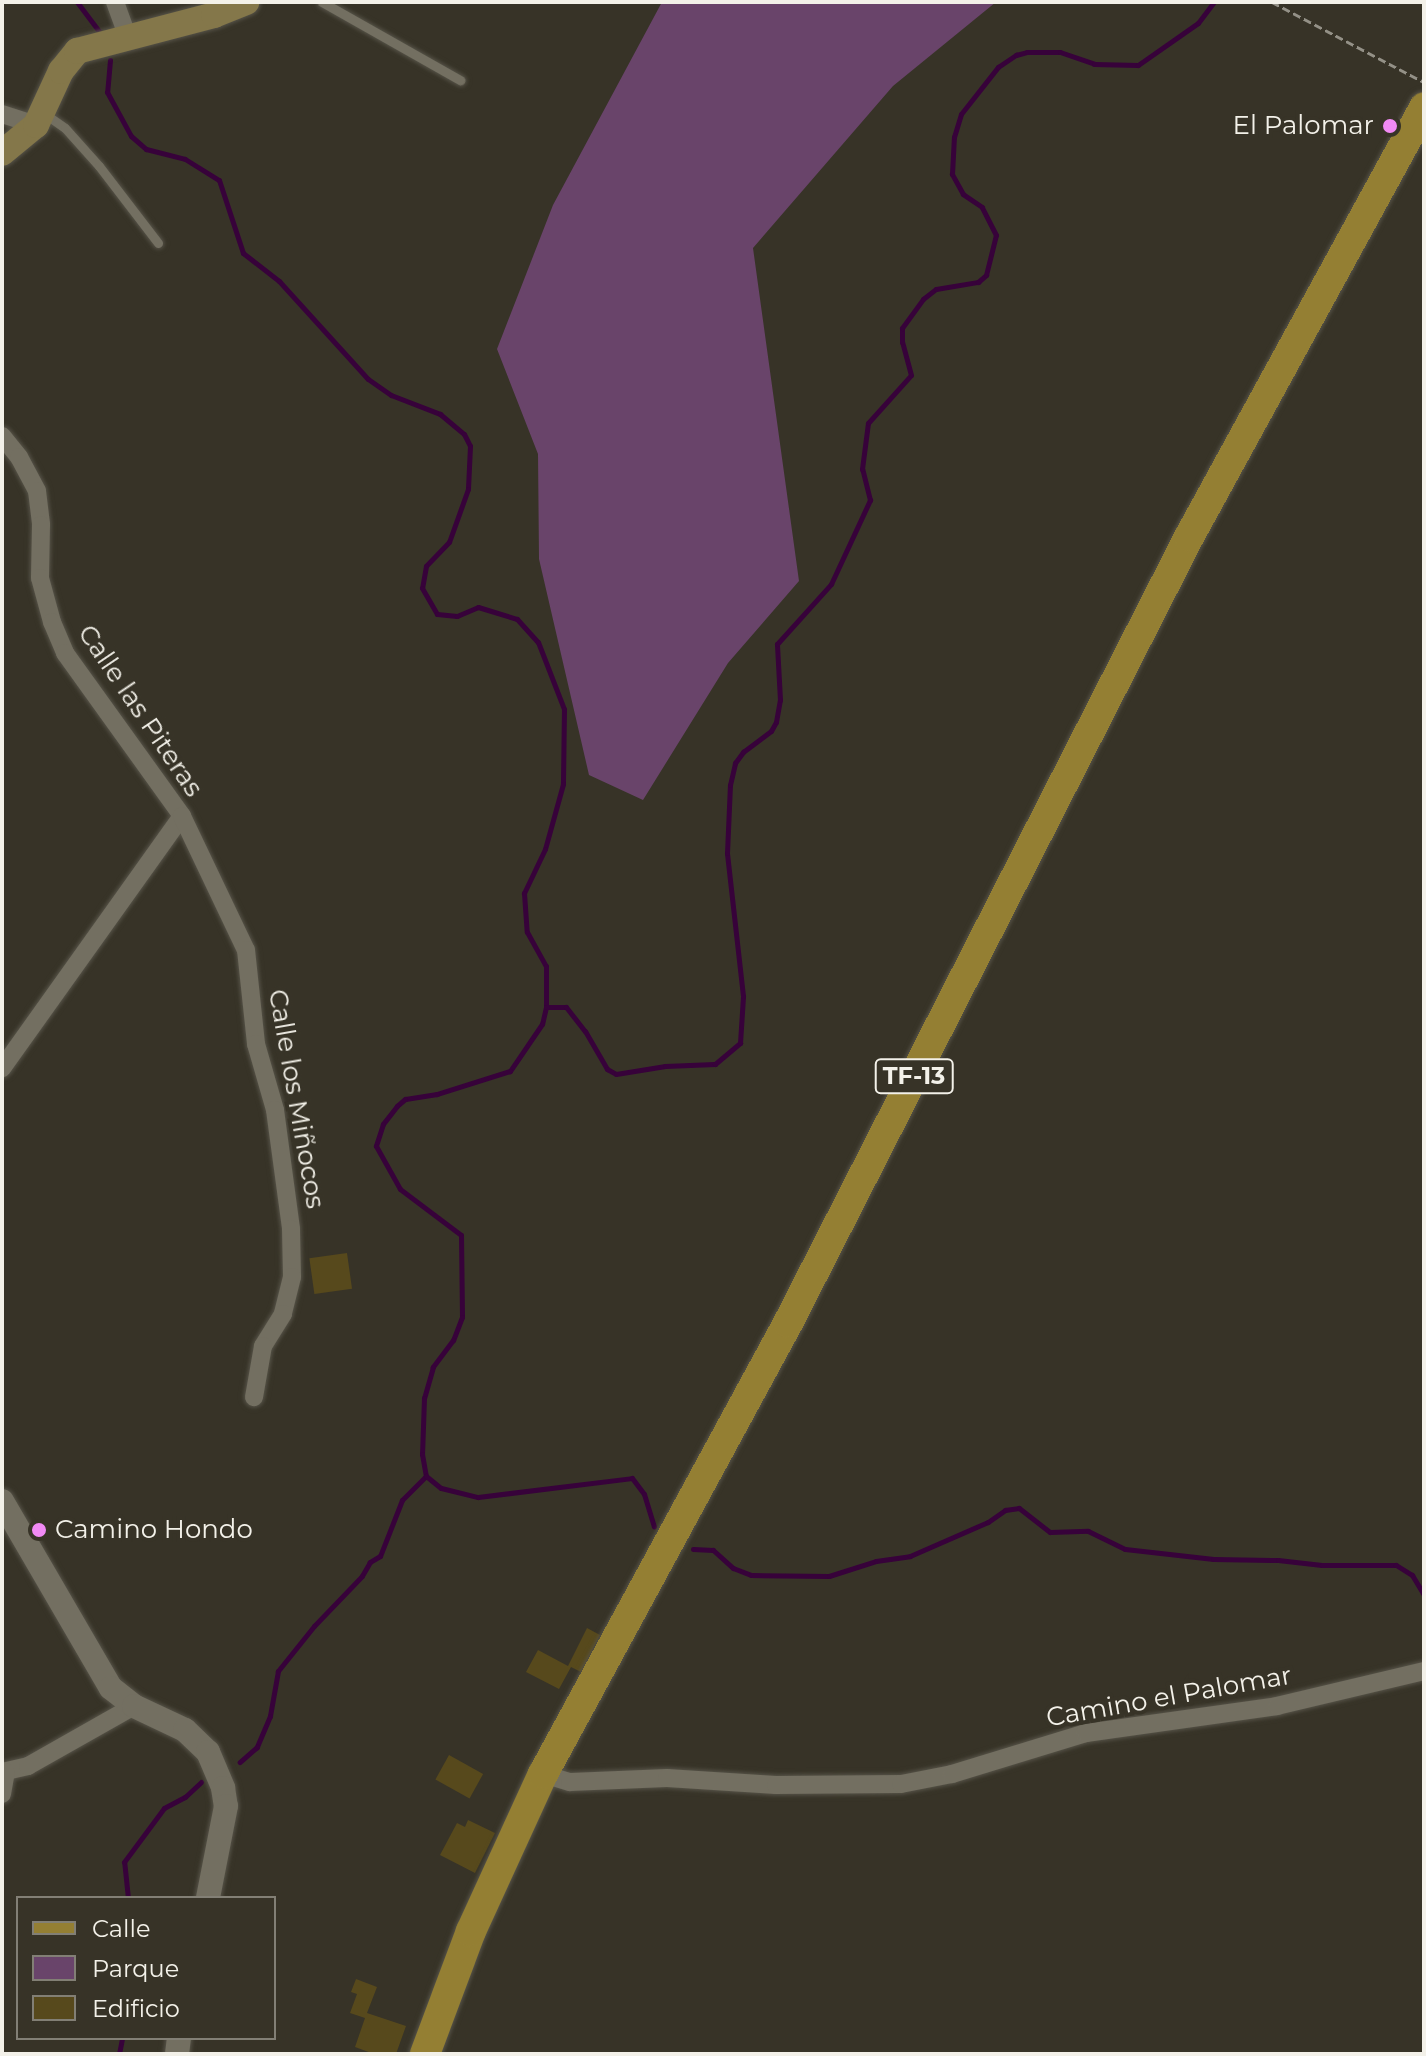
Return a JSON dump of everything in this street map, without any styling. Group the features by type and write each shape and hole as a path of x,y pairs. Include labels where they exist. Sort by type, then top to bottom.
{"main road":[{"path":"7,149 39,119 68,59 89,47 214,15 246,2"},
{"name":"TF-13","path":"425,2054 471,1931 543,1774 788,1323 1196,524 1424,107"}],"street":[{"path":"115,2 128,37"},
{"path":"2,114 39,119"},
{"name":"Calle las Piteras","path":"2,436 19,457 37,491 40,578 52,622 65,653 182,816 2,1068"},
{"name":"Calle los Miñocos","path":"182,816 246,950 256,1044 275,1110 290,1214 292,1277 283,1314 263,1346 254,1397"},
{"path":"2,1501 111,1688 134,1706 199,1740 223,1788 226,1806 208,1896"},
{"name":"Camino el Palomar","path":"543,1774 570,1782 667,1778 776,1785 901,1784 952,1774 1086,1733 1277,1706 1424,1671"},
{"path":"2,1794 4,1772 28,1766 134,1706"}],"lane":[{"path":"322,2 460,80"},
{"path":"39,119 65,128 99,166 158,243"}],"path":[{"path":"1272,2 1424,82"}],"green space":[{"path":"662,2 996,2 893,86 753,248 799,581 728,663 643,800 589,775 539,559 538,454 497,349 553,205"}],"building":[{"path":"347,1253 352,1289 314,1294 309,1258"},
{"path":"587,1628 600,1635 581,1672 571,1667 559,1689 526,1672 538,1650 568,1666"},
{"path":"449,1755 483,1774 470,1798 435,1779"},
{"path":"468,1820 495,1833 475,1873 440,1855 457,1823 465,1827"},
{"path":"356,1979 377,1987 367,2013 406,2026 396,2054 374,2054 355,2047 365,2018 350,2013 357,1994 351,1992"}],"waterway":[{"path":"77,2 101,34"},
{"path":"546,1007 566,1007 585,1031 607,1069 616,1074 665,1066 715,1064 740,1043 743,996 727,853 730,785 735,763 743,752 771,731 776,722 780,700 777,644 831,584 870,500 862,469 868,423 911,375 902,342 902,328 923,299 936,289 978,282 986,275 996,235 982,207 963,194 952,174 954,137 961,114 998,67 1016,55 1060,52 1094,64 1138,65 1198,23 1214,2"},
{"path":"110,60 107,92 131,136 146,149 185,159 219,180 243,253 279,281 368,379 391,395 440,414 464,434 470,446 468,489 449,542 426,566 422,588 437,614 457,616 478,607 517,619 538,642 564,709 563,784 545,849 524,893 527,932 546,966 546,1007 542,1024 510,1071 437,1094 405,1099 383,1124 376,1146 400,1189 461,1235 462,1317 453,1340 433,1367 424,1398 422,1454 426,1476 402,1500 380,1556 370,1562 362,1576 314,1626 278,1671 270,1716 257,1747 240,1762"},
{"path":"426,1476 441,1488 478,1497 632,1478 644,1494 654,1527"},
{"path":"693,1549 713,1550 733,1568 751,1575 829,1576 876,1561 910,1556 988,1522 1005,1510 1019,1508 1050,1532 1088,1531 1125,1549 1213,1559 1278,1560 1322,1565 1396,1565 1412,1575 1424,1595"},
{"path":"128,1896 124,1862 164,1808 185,1797 201,1782"},
{"path":"119,2054 122,2040"}],"place":[{"name":"El Palomar","path":"1390,126"},
{"name":"Camino Hondo","path":"39,1530"}]}
